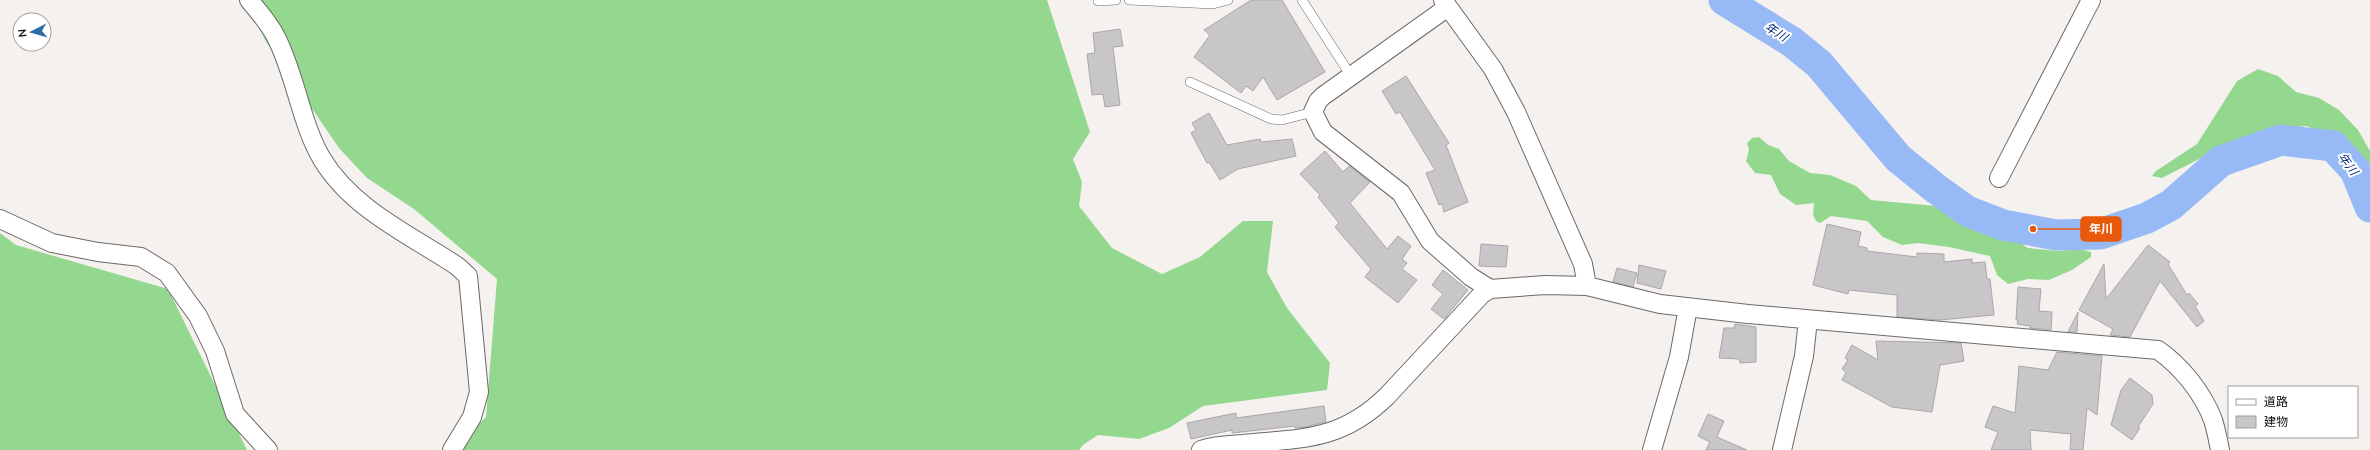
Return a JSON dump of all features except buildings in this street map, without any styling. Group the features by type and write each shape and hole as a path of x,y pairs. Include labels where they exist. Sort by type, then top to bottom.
{"street":[{"path":"249,0 276,37 322,158 347,193 457,266 468,276 480,392 472,417 452,450"},
{"path":"1999,178 2091,0"},
{"path":"1490,289 1471,277 1430,241 1401,193 1323,132 1313,112 1318,101 1445,4 1493,69 1516,112 1583,264 1587,286"},
{"path":"0,219 52,243 98,252 141,257 167,273 198,316 212,344 235,414 268,450"},
{"path":"1201,450 1320,436 1351,424 1372,411 1475,300 1490,289 1545,285 1587,286 1660,304 1808,320 2158,350 2173,360 2200,395 2213,420 2220,450"},
{"path":"1652,450 1679,357 1688,307"},
{"path":"1782,450 1804,356 1808,320"}],"lane":[{"path":"1098,1 1116,0"},
{"path":"1129,0 1213,4 1228,0"},
{"path":"1302,0 1351,76"},
{"path":"1190,82 1271,119 1282,120 1313,112"}],"green space":[{"path":"245,0 1047,0 1090,132 1073,159 1082,182 1079,206 1112,248 1162,274 1200,257 1243,221 1273,221 1267,272 1287,308 1330,363 1327,390 1203,406 1169,428 1139,439 1098,435 1083,445 1079,450 451,450 486,417 497,279 414,209 367,178 339,148 265,40"},
{"path":"2258,69 2278,76 2296,92 2319,98 2339,110 2358,130 2370,151 2370,182 2364,168 2337,138 2306,126 2281,129 2205,156 2162,178 2152,176 2156,171 2197,144 2237,81"},
{"path":"1759,137 1768,145 1779,149 1789,161 1810,173 1830,175 1856,186 1871,200 1936,206 1949,215 1987,231 2011,237 2028,248 2059,251 2080,249 2091,252 2091,257 2072,270 2049,280 2028,279 2008,284 1997,275 1990,256 1949,247 1918,243 1902,245 1883,237 1867,221 1831,216 1820,223 1816,221 1813,215 1814,203 1796,205 1780,194 1771,175 1755,173 1746,161 1749,150 1747,143 1752,138"},
{"path":"0,233 16,245 168,289 247,450 0,450"}],"waterway":[{"name":"年川","path":"1724,0 1792,42 1819,64 1898,158 1935,188 1967,211 2003,225 2056,235 2100,234 2147,218 2171,205 2221,161 2281,140 2333,146 2355,170 2370,207"}],"place":[{"name":"年川","path":"2033,229"}]}
